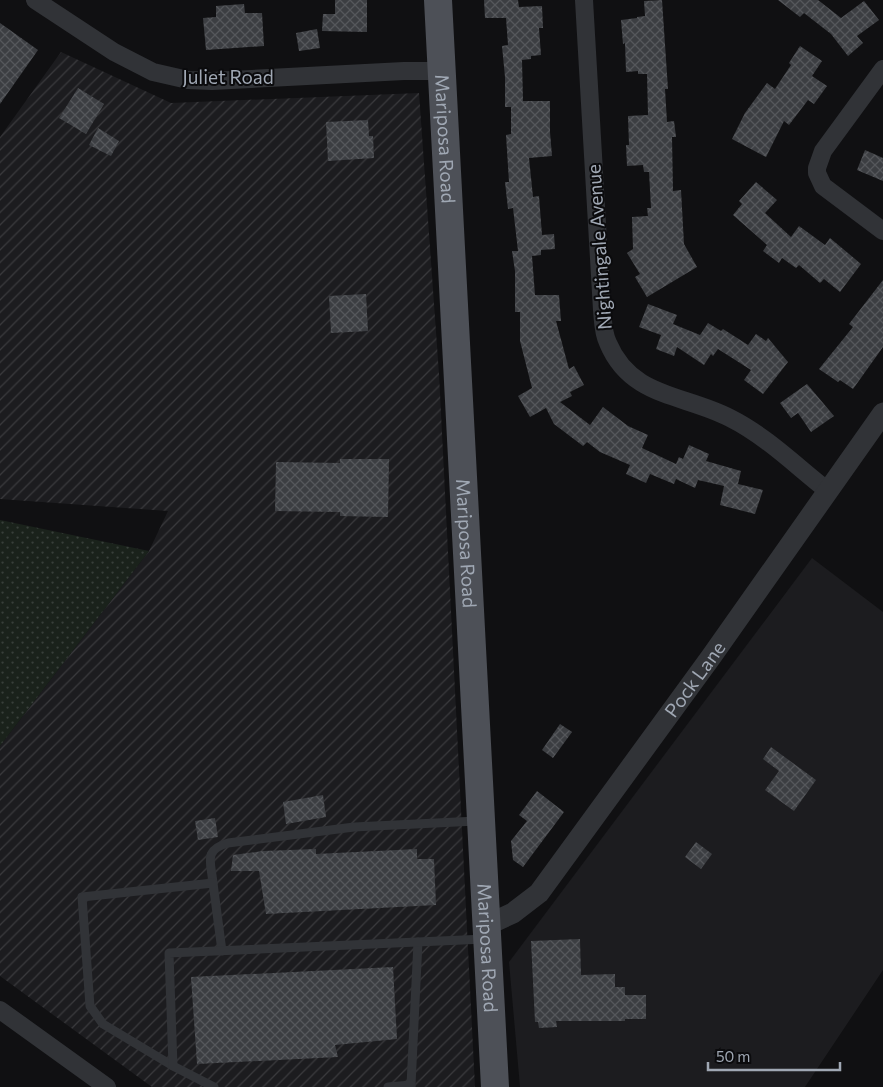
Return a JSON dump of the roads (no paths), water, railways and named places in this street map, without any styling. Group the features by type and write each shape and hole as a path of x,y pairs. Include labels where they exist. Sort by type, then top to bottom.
{"main road":[{"name":"Mariposa Road","path":"438,0 495,1087"}],"street":[{"name":"Juliet Road","path":"35,0 114,52 153,72 188,80 212,81 404,71 442,71"},
{"name":"Nightingale Avenue","path":"584,0 602,310 608,343 618,362 631,376 659,393 699,405 730,418 761,438 828,491"},
{"path":"883,69 823,151 816,168 823,186 883,231"},
{"name":"Pock Lane","path":"487,932 539,893 711,657 883,413"},
{"path":"0,1010 108,1087"}],"lane":[{"path":"222,951 210,854 218,845 228,842 354,827 481,821"},
{"path":"214,883 82,897 90,1006 104,1024 173,1066 214,1087"},
{"path":"173,1066 169,953 418,942 487,932"},
{"path":"388,1087 411,1086 418,942"}]}
